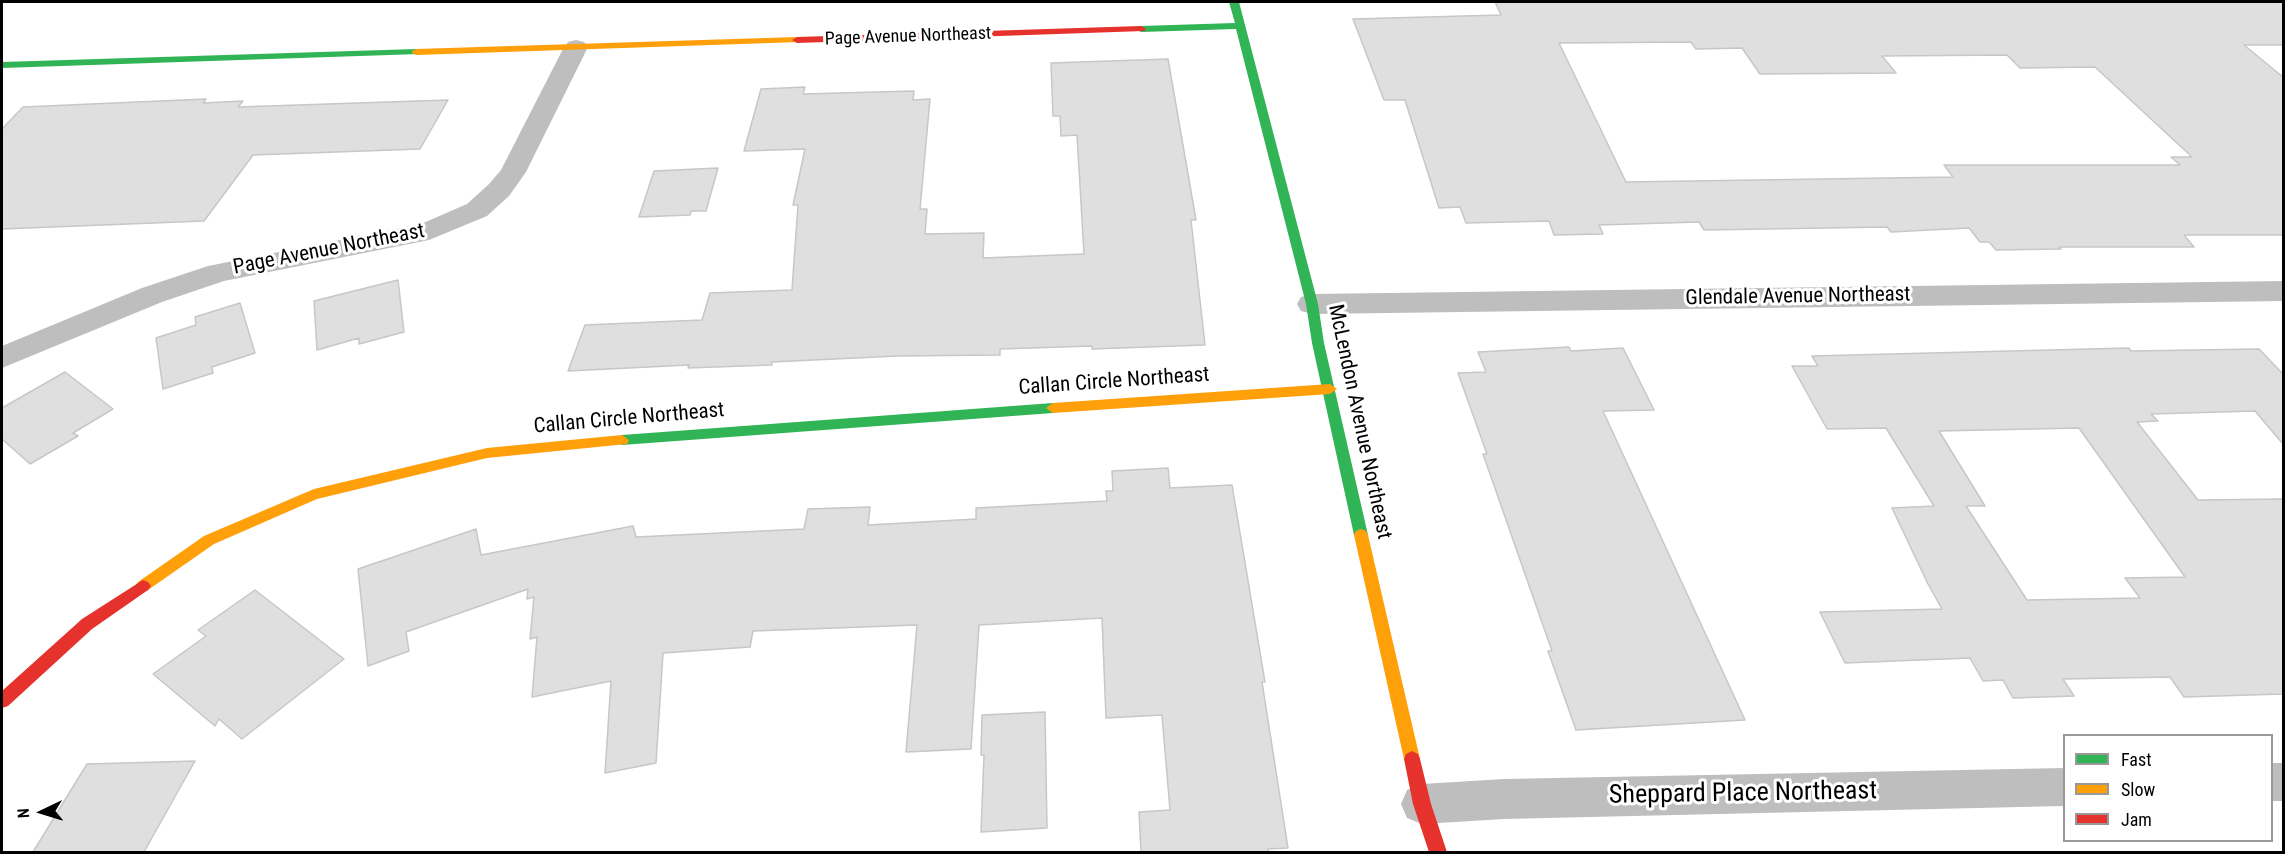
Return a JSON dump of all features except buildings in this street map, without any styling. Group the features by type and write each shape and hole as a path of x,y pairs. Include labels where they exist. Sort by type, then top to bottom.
{"street":[{"name":"McLendon Avenue Northeast","path":"1234,2 1312,304 1422,804 1438,852"},
{"name":"Page Avenue Northeast","path":"2,65 1240,26"},
{"name":"Page Avenue Northeast","path":"2,358 186,282 254,265 429,231 477,210 499,190 513,172 576,47"},
{"name":"Glendale Avenue Northeast","path":"1312,304 2283,291"},
{"name":"Callan Circle Northeast","path":"2,701 87,624 209,540 314,494 476,455 630,439 1330,389"},
{"name":"Sheppard Place Northeast","path":"1422,804 1504,799 2063,787"}],"traffic: fast":[{"path":"1234,2 1312,304 1318,343 1361,535"},
{"path":"1141,29 1240,26"},
{"path":"2,65 416,52"},
{"path":"622,440 1053,408"}],"traffic: slow":[{"path":"416,52 797,40"},
{"path":"1053,408 1330,389"},
{"path":"143,586 209,540 314,494 487,453 622,440"},
{"path":"1361,535 1412,759"}],"traffic: jam":[{"path":"797,40 1141,29"},
{"path":"2,701 87,624 143,586"},
{"path":"1412,759 1422,804 1438,852"}]}
